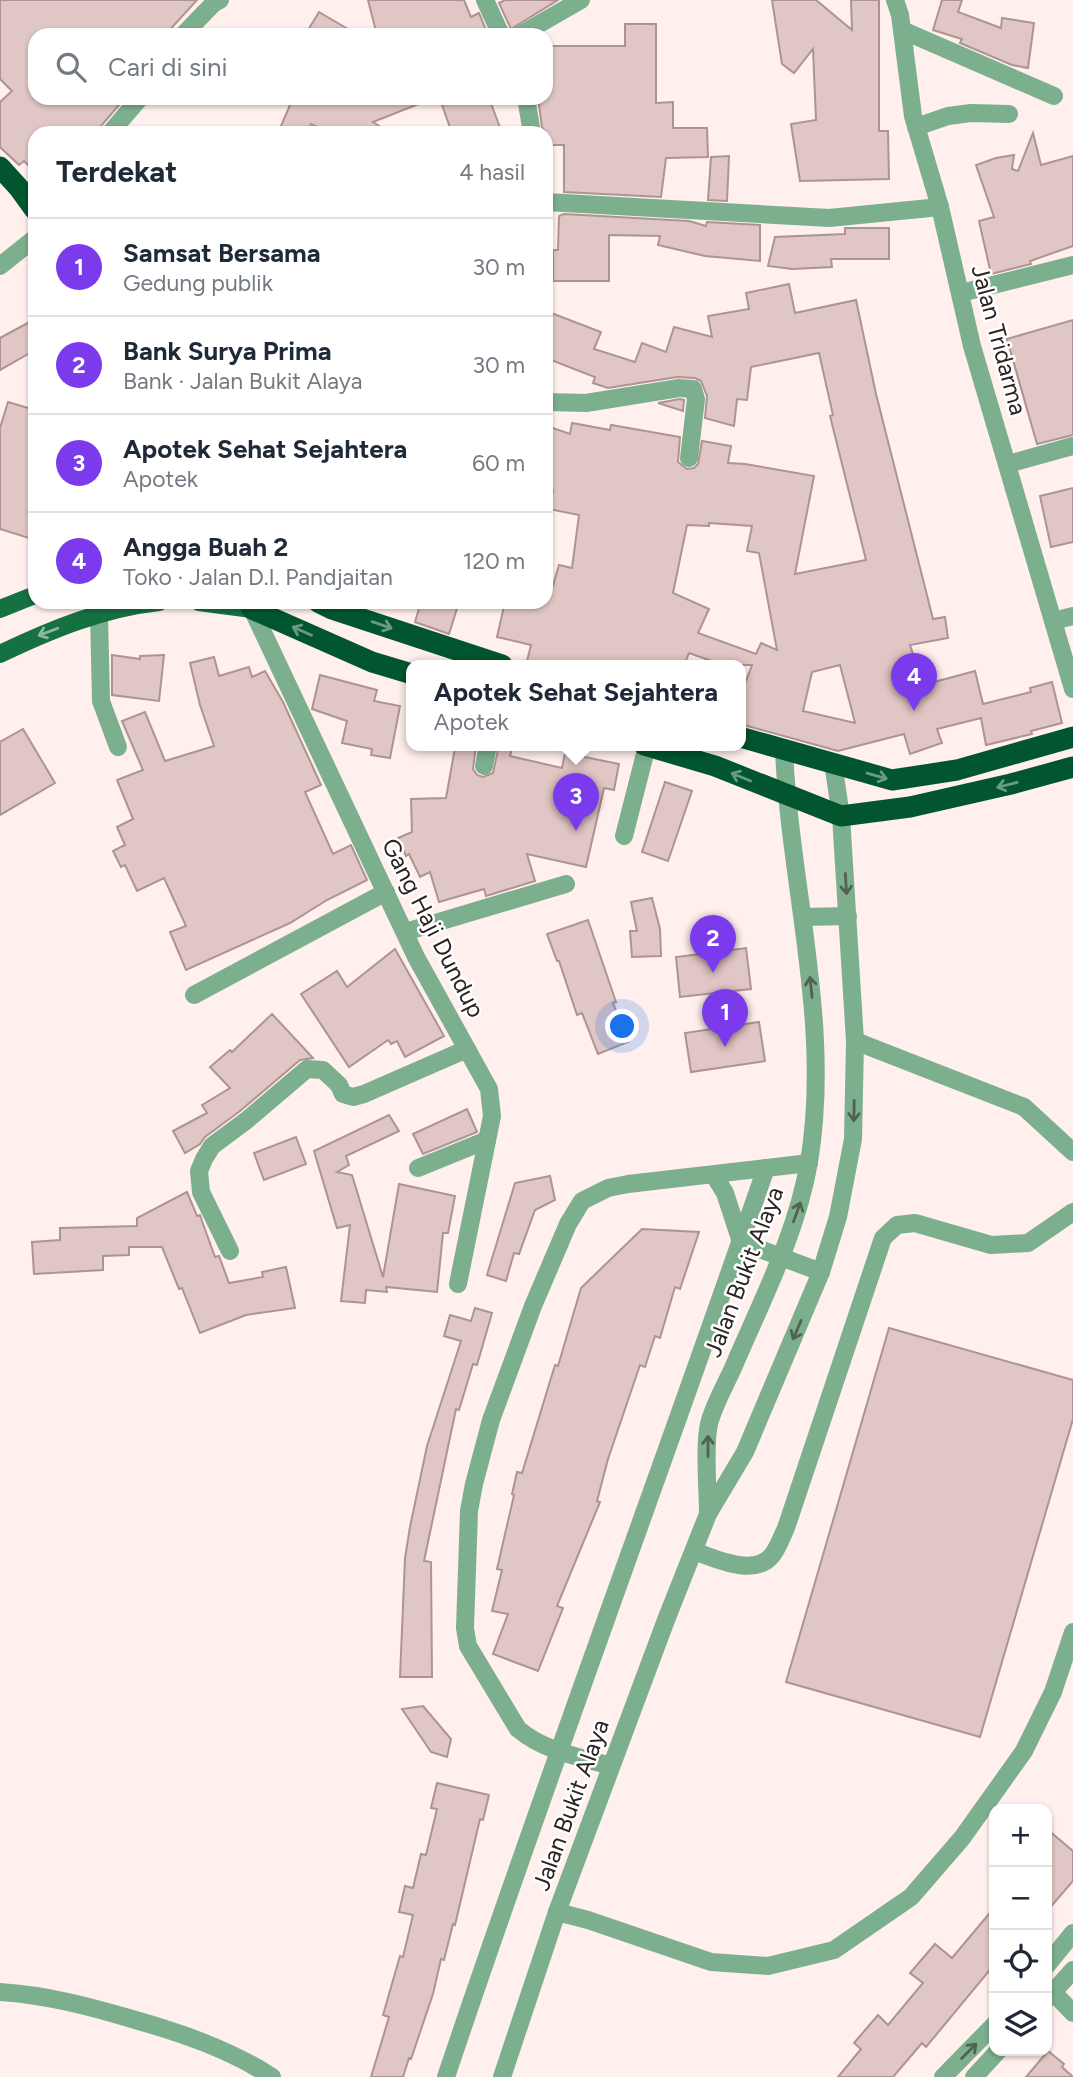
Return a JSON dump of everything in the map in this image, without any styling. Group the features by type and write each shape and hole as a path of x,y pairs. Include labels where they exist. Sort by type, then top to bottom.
{"highway":[{"path":"0,167 28,200"},
{"path":"259,609 372,662 406,672"},
{"path":"335,609 487,660"},
{"path":"746,739 892,780 957,770 1073,737"},
{"path":"663,751 715,766 841,816 910,807 1073,767"}],"main road":[{"path":"0,609 28,598"},
{"path":"0,654 44,632 118,609"}],"street":[{"path":"190,28 220,0"},
{"path":"485,0 498,28"},
{"path":"532,28 581,0"},
{"name":"Jalan Tridarma","path":"895,0 916,127 940,208 972,346 1073,688"},
{"path":"902,30 1054,96"},
{"path":"116,126 134,105"},
{"path":"527,105 531,126"},
{"path":"916,127 948,116 971,113 1009,114"},
{"path":"553,202 829,218 940,208"},
{"path":"0,266 28,244"},
{"path":"961,293 1073,265"},
{"path":"553,402 586,403 679,388 693,389 696,399 689,458"},
{"path":"1008,464 1073,446"},
{"name":"Gang Haji Dundup","path":"252,609 405,932 489,1089 492,1116 458,1284"},
{"path":"99,615 101,701 118,747"},
{"path":"1053,621 1073,616"},
{"name":"Jalan Bukit Alaya","path":"708,1514 709,1424 781,1257 801,1201 817,1107 817,1048 804,917 786,795 784,750"},
{"path":"484,766 487,751"},
{"path":"624,836 645,751"},
{"name":"Jalan Bukit Alaya","path":"502,2077 557,1912 708,1514 745,1452 821,1272 838,1217 853,1139 855,1041 841,816 834,763"},
{"path":"405,932 566,884"},
{"path":"194,995 386,892"},
{"path":"804,917 848,916"},
{"path":"855,1041 1024,1107 1073,1152"},
{"path":"230,1251 201,1192 199,1171 212,1146 265,1106 307,1069 323,1070 339,1085 343,1094 353,1097 467,1049"},
{"path":"418,1168 487,1140"},
{"path":"611,1766 558,1751 530,1739 518,1729 468,1646 465,1628 469,1511 491,1420 533,1306 568,1224 582,1201 608,1188 628,1184 809,1163"},
{"path":"446,2077 521,1855 766,1168"},
{"path":"714,1175 725,1193 741,1242"},
{"path":"694,1551 728,1564 757,1566 772,1556 786,1528 883,1238 897,1225 915,1223 991,1245 1028,1243 1073,1212"},
{"path":"741,1242 821,1272"},
{"path":"557,1912 710,1962 768,1966 834,1950 911,1897 962,1838 1024,1751 1053,1692 1073,1632"},
{"path":"1052,1959 1073,1933"},
{"path":"1052,1993 1073,1970"},
{"path":"0,1992 70,2001 171,2031 243,2059 272,2077"},
{"path":"1052,1997 1073,2013"},
{"path":"943,2077 989,2030"},
{"path":"974,2077 994,2056"}],"building":[{"path":"0,0 197,0 171,28 28,28 28,105 119,105 101,126 28,126 28,165 24,161 19,165 0,147 0,102 12,91 0,79"},
{"path":"368,0 464,0 471,17 479,13 485,28 375,28"},
{"path":"505,0 558,0 513,28 499,3"},
{"path":"772,0 816,0 852,30 851,0 879,0 879,131 888,131 889,179 800,181 791,124 816,120 813,49 794,73 782,64"},
{"path":"942,0 962,0 958,12 1001,28 1002,18 1034,23 1028,68 1012,65 960,43 962,39 933,30"},
{"path":"319,12 346,28 309,28"},
{"path":"625,24 656,24 656,103 673,102 673,128 707,128 708,157 666,158 661,197 564,192 564,145 553,145 553,126 542,126 539,105 553,105 553,46 625,46"},
{"path":"290,105 416,105 373,122 379,126 281,126"},
{"path":"442,105 492,105 499,126 450,126"},
{"path":"1033,133 1041,165 1073,156 1073,246 1030,261 1031,264 991,274 979,221 994,217 976,165 1014,155 1012,169 1018,171"},
{"path":"729,156 727,201 708,200 711,157"},
{"path":"564,214 689,221 706,226 707,222 760,225 760,261 705,256 658,245 660,236 609,235 609,281 553,281 553,250 558,250 559,216"},
{"path":"845,228 889,228 889,259 831,259 832,267 792,269 768,266 775,237 845,234"},
{"path":"789,284 795,313 856,300 876,394 933,619 945,617 948,638 910,645 923,685 975,671 983,704 1031,692 1030,688 1052,682 1062,723 1031,731 1032,734 986,745 981,718 937,729 942,743 910,754 904,734 838,751 746,726 746,681 752,665 746,665 746,660 709,660 689,653 686,660 527,660 531,645 497,637 503,609 553,609 553,586 559,565 572,568 579,515 553,510 553,428 570,434 572,423 610,430 611,425 680,437 678,462 687,469 698,464 702,441 731,446 728,463 814,476 795,574 866,560 830,416 833,415 819,353 751,367 747,400 737,399 734,426 705,418 707,396 701,381 695,378 677,377 608,388 593,383 595,377 553,361 553,314 601,332 594,349 635,362 642,343 666,352 674,327 712,337 708,316 749,309 746,293","holes":["709,523 752,526 747,551 759,553 777,650 761,643 756,654 698,633 709,609 673,593 687,525 709,526","840,665 855,723 803,711 812,672"]},
{"path":"1073,320 1073,435 1037,444 1007,339"},
{"path":"28,323 28,354 0,370 0,338"},
{"path":"684,400 683,411 658,403"},
{"path":"8,402 28,408 28,538 0,529 0,428"},
{"path":"1073,488 1073,542 1051,547 1040,496"},
{"path":"419,609 457,609 449,634 415,622"},
{"path":"112,655 140,659 140,656 164,655 159,701 112,695"},
{"path":"214,657 219,676 249,667 252,677 265,671 283,702 321,785 305,792 333,854 351,845 367,880 290,923 186,970 170,932 186,926 164,878 137,891 125,865 121,867 113,851 125,845 117,827 133,819 117,780 143,770 122,721 145,712 165,761 214,746 190,663"},
{"path":"320,675 377,690 374,701 400,706 390,758 371,755 372,749 342,743 347,721 312,709"},
{"path":"23,729 55,783 0,815 0,742"},
{"path":"454,751 475,751 473,769 477,775 483,777 493,773 498,751 511,751 510,756 562,768 565,753 619,764 614,790 604,788 586,867 527,854 535,881 486,896 484,889 439,902 430,872 420,877 398,838 412,832 411,799 446,798"},
{"path":"665,782 692,791 668,861 642,852"},
{"path":"652,898 660,929 661,956 632,957 630,931 637,931 631,902"},
{"path":"588,920 616,1002 613,1003 628,1042 598,1054 582,1013 577,1015 547,934"},
{"path":"746,948 751,989 680,997 676,957"},
{"path":"395,949 444,1036 405,1057 397,1041 391,1044 388,1040 349,1067 301,994 337,971 347,987"},
{"path":"272,1014 313,1058 300,1060 205,1137 200,1144 185,1153 173,1131 207,1113 202,1105 230,1088 210,1067 230,1050 232,1052"},
{"path":"759,1022 765,1061 691,1072 685,1033"},
{"path":"467,1109 477,1132 423,1154 413,1134"},
{"path":"389,1115 399,1131 346,1156 349,1165 337,1172 352,1175 383,1277 399,1184 455,1196 448,1233 443,1233 437,1292 386,1287 387,1292 366,1290 365,1303 341,1301 350,1225 337,1228 314,1151"},
{"path":"296,1137 306,1164 264,1180 254,1153"},
{"path":"550,1176 555,1200 535,1210 519,1254 514,1253 506,1281 487,1275 515,1183"},
{"path":"187,1192 197,1216 200,1215 215,1257 219,1256 229,1283 263,1277 262,1272 286,1267 295,1308 246,1315 200,1333 162,1247 129,1247 129,1255 103,1256 103,1270 34,1274 32,1242 60,1240 60,1228 137,1226 137,1218"},
{"path":"642,1229 699,1232 680,1289 675,1287 660,1338 655,1336 645,1367 640,1365 608,1459 597,1501 600,1502 557,1606 563,1608 538,1671 493,1654 508,1614 492,1611 502,1570 497,1569 517,1472 522,1473 581,1288"},
{"path":"475,1308 492,1313 477,1365 473,1364 459,1410 456,1409 424,1561 431,1562 432,1677 400,1677 405,1558 410,1527 427,1446 461,1341 444,1336 450,1315 471,1321"},
{"path":"889,1328 1073,1380 1073,1419 980,1737 786,1682"},
{"path":"423,1706 451,1739 447,1757 431,1752 402,1709"},
{"path":"437,1783 489,1795 483,1820 480,1819 455,1925 453,1924 444,1960 441,1959 433,1994 411,2059 409,2058 403,2077 371,2077 389,2017 383,2015 400,1956 403,1957 413,1915 399,1912 405,1886 413,1888 421,1854 426,1855 437,1809 431,1808"},
{"path":"1052,1833 1073,1851 1073,1881 1052,1905"},
{"path":"989,1914 989,1971 926,2047 922,2043 893,2077 838,2077 861,2049 854,2043 878,2015 888,2025 923,1983 910,1973 935,1944 952,1958"},
{"path":"1052,2054 1064,2064 1062,2067 1073,2077 1026,2077 1044,2056"}],"place":[{"name":"Angga Buah 2","path":"914,711"},
{"name":"Apotek Sehat Sejahtera","path":"576,831"},
{"name":"Bank Surya Prima","path":"713,973"},
{"name":"Samsat Bersama","path":"725,1047"}]}
